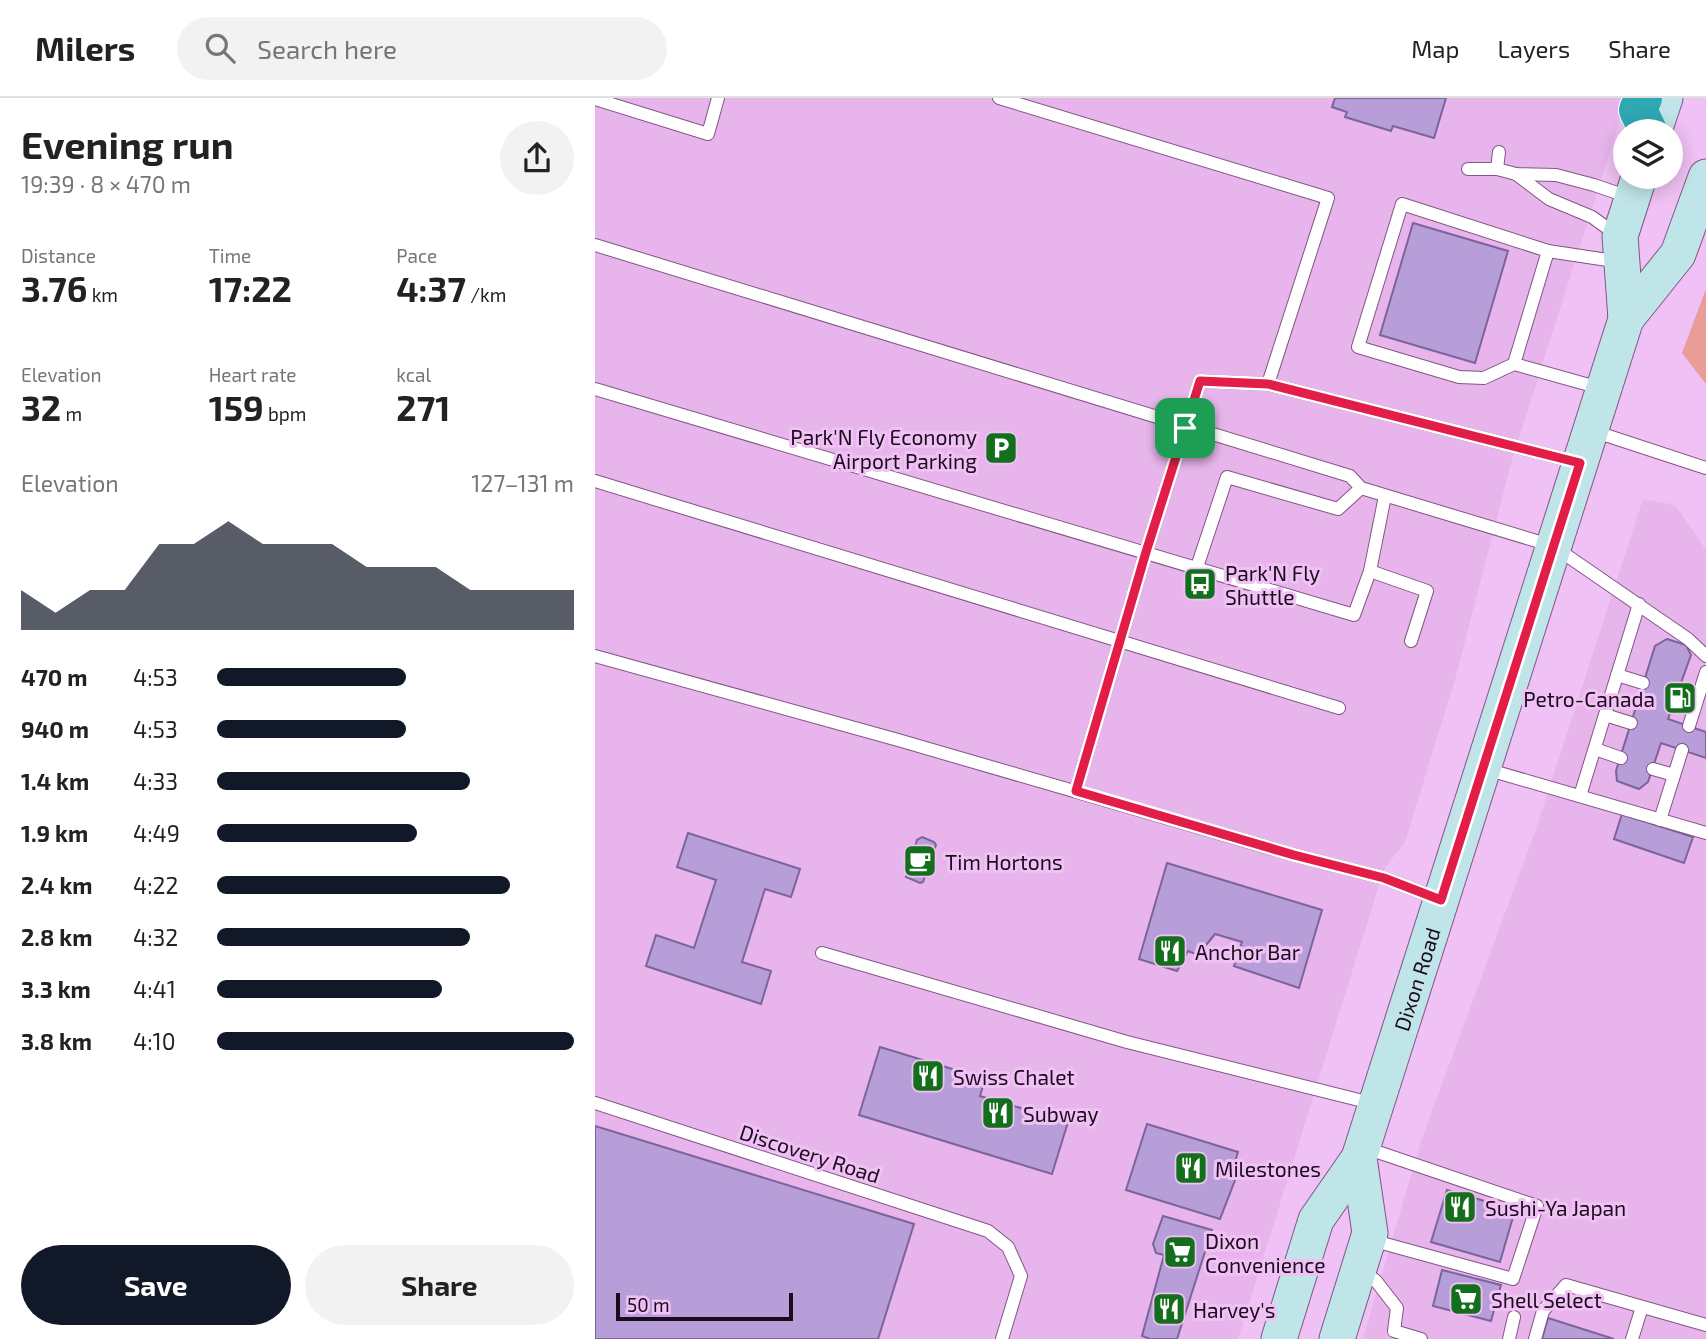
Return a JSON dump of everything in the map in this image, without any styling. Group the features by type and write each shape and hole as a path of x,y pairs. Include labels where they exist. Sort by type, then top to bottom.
{"highway":[{"path":"1643,98 1639,110 1643,119"}],"main road":[{"path":"1658,119 1665,98"},
{"name":"Dixon Road","path":"1279,1339 1316,1220 1361,1153 1626,319 1678,254 1706,177"},
{"name":"Dixon Road","path":"1626,319 1621,249 1636,189"},
{"name":"Dixon Road","path":"1336,1339 1370,1233 1361,1153"}],"lane":[{"path":"595,99 708,134 718,98"},
{"path":"999,98 1328,198 1268,384"},
{"path":"1497,169 1499,152"},
{"path":"1468,169 1556,175 1594,185 1613,186"},
{"path":"1516,174 1549,199 1592,217 1621,249"},
{"path":"1604,389 1514,364 1484,378 1459,377 1358,347 1402,204 1548,251 1621,249"},
{"path":"595,245 1185,428 1350,476 1361,488 1553,546 1688,639 1706,656"},
{"path":"1514,364 1548,251"},
{"path":"1076,791 1119,641 1200,381 1268,384 1585,447 1706,468"},
{"path":"595,389 1354,615 1370,571 1385,496"},
{"path":"1197,567 1227,477 1338,509 1361,488"},
{"path":"595,481 1339,708"},
{"path":"1370,571 1427,591 1412,641"},
{"path":"1580,796 1639,604"},
{"path":"595,656 1294,855 1384,878 1441,900"},
{"path":"1689,726 1706,673"},
{"path":"1617,675 1643,683"},
{"path":"1677,694 1697,700"},
{"path":"1605,715 1631,723"},
{"path":"1594,750 1621,758"},
{"path":"1660,820 1682,750"},
{"path":"1482,768 1706,833"},
{"path":"1653,769 1674,775"},
{"path":"822,953 1127,1042 1376,1104"},
{"name":"Discovery Road","path":"595,1103 988,1231 1008,1247 1021,1276 1002,1339"},
{"path":"1361,1153 1537,1206 1513,1279 1363,1253"},
{"path":"1363,1253 1376,1281 1397,1308 1393,1335 1420,1339"},
{"path":"1535,1339 1543,1311 1566,1286 1706,1325"},
{"path":"1632,1339 1642,1307"},
{"path":"1509,1339 1514,1317"}],"shaded area":[{"path":"595,98 1627,98 1620,119 1613,119 1613,142 1512,460 1456,676 1405,842 1384,869 1238,1339 595,1339"},
{"path":"1706,289 1706,384 1682,353"},
{"path":"1643,499 1675,505 1706,550 1706,1339 1363,1339 1421,1141 1536,829"}],"building":[{"path":"1335,98 1446,98 1434,138 1393,126 1391,131 1345,117 1347,112 1332,107"},
{"path":"1413,223 1508,251 1475,363 1380,335"},
{"path":"1667,639 1686,645 1691,655 1668,719 1706,732 1706,758 1661,743 1648,782 1639,789 1617,781 1616,771 1655,646"},
{"path":"1622,814 1693,837 1684,863 1614,839"},
{"path":"688,833 800,869 791,897 765,889 742,962 771,971 761,1004 646,966 656,935 694,948 716,880 677,867"},
{"name":"Tim Hortons","path":"922,837 936,845 923,882 920,883 906,877 917,840"},
{"path":"1167,863 1322,910 1299,988 1234,966 1242,942 1215,934 1198,955 1188,951 1177,971 1139,959"},
{"path":"880,1047 985,1079 980,1096 1068,1122 1052,1174 859,1115"},
{"path":"1147,1124 1238,1152 1231,1174 1237,1175 1220,1219 1126,1190"},
{"path":"595,1126 914,1224 878,1339 595,1339"},
{"path":"1447,1190 1515,1210 1500,1262 1431,1242"},
{"path":"1163,1216 1212,1230 1177,1339 1150,1339 1142,1336 1164,1255 1156,1253 1153,1244"},
{"path":"1442,1270 1501,1285 1491,1321 1433,1306"},
{"path":"1548,1318 1614,1339 1542,1339"}],"place":[{"name":"Park'N Fly Economy Airport Parking","path":"1001,448"},
{"name":"Park'N Fly Shuttle","path":"1200,584"},
{"name":"Petro-Canada","path":"1680,698"},
{"name":"Tim Hortons","path":"920,861"},
{"name":"Anchor Bar","path":"1170,951"},
{"name":"Swiss Chalet","path":"928,1076"},
{"name":"Subway","path":"998,1113"},
{"name":"Milestones","path":"1191,1168"},
{"name":"Sushi-Ya Japan","path":"1460,1207"},
{"name":"Dixon Convenience","path":"1180,1252"},
{"name":"Shell Select","path":"1466,1299"},
{"name":"Harvey's","path":"1169,1309"}],"route":[{"path":"1200,381 1268,384 1580,463 1441,900 1384,878 1294,855 1076,791 1185,428 1200,381"}]}
